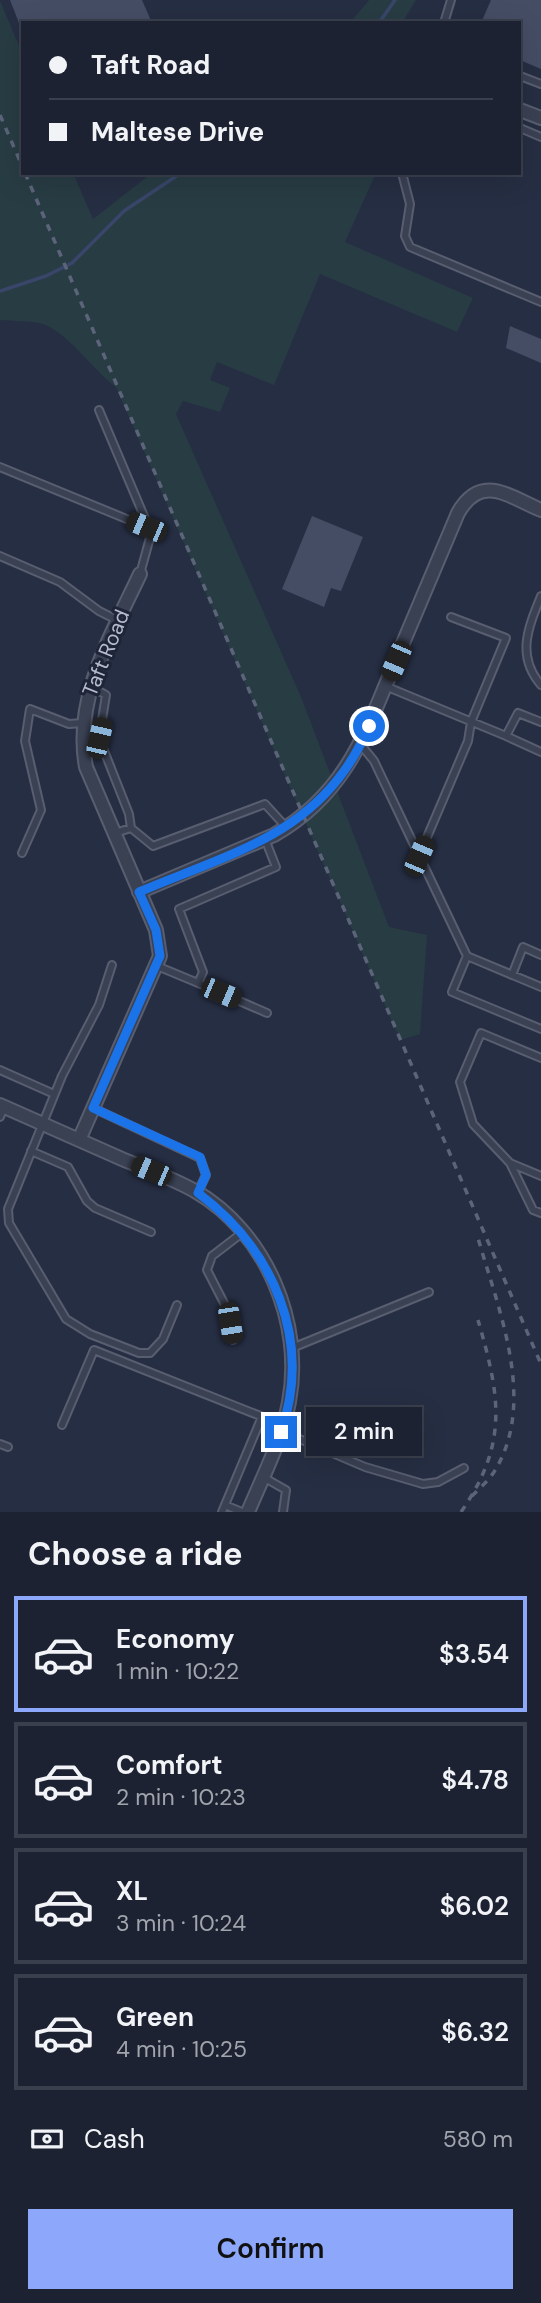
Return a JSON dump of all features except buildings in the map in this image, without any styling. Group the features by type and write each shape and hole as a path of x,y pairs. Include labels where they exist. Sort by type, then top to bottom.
{"street":[{"path":"521,110 541,118"},
{"path":"139,892 265,839 286,828 326,795 361,745 448,536 465,501 474,492 486,489 541,510"},
{"name":"Taft Road","path":"79,1140 156,966 161,945 86,767 82,737 92,687 140,574"},
{"path":"1,1110 42,1124 198,1193 242,1233 264,1261 289,1324 292,1386 282,1428 248,1512"}],"lane":[{"path":"445,21 451,0"},
{"path":"521,76 541,84"},
{"path":"521,128 541,137"},
{"path":"403,175 410,204 405,236 410,247 541,302"},
{"path":"99,410 149,530 140,574"},
{"path":"0,467 149,530"},
{"path":"0,556 60,582 99,611 118,621"},
{"path":"541,596 528,628 525,648 527,664 541,685"},
{"path":"419,856 468,741 471,722 506,638 451,617"},
{"path":"92,687 106,695 99,738 118,784 131,828 153,846 265,804 286,828"},
{"path":"385,687 541,752"},
{"path":"22,853 41,810 25,741 30,709 69,724 83,723"},
{"path":"506,736 518,713 541,722"},
{"path":"82,737 99,738"},
{"path":"361,745 374,761 467,956 541,987"},
{"path":"114,834 131,828"},
{"path":"198,983 203,972 178,909 276,867 265,839"},
{"path":"512,975 523,947 541,955"},
{"path":"467,956 452,992 541,1029"},
{"path":"112,965 99,1005 54,1094 31,1151 8,1209 9,1223 66,1319 90,1334 144,1354 150,1353 163,1339 177,1305"},
{"path":"156,966 267,1013"},
{"path":"541,1058 481,1033 460,1082 473,1124 510,1163 533,1210 541,1213"},
{"path":"0,1070 54,1094"},
{"path":"93,1108 200,1157 206,1175 198,1193"},
{"path":"31,1151 68,1167 87,1201 95,1208 151,1232"},
{"path":"510,1163 541,1176"},
{"path":"233,1340 225,1305 207,1270 212,1256 242,1233"},
{"path":"292,1348 429,1292"},
{"path":"62,1425 94,1350 282,1428 365,1467 423,1484 438,1482 464,1468"},
{"path":"242,1512 224,1508 261,1419"},
{"path":"0,1444 8,1447"},
{"path":"263,1477 286,1490 284,1512"}],"shaded area":[{"path":"369,0 416,0 403,21 352,21"},
{"path":"0,1 21,50 21,175 74,175 93,219 149,175 375,175 345,242 473,298 457,332 320,274 274,385 217,362 210,380 230,388 220,412 183,401 176,414 301,697 389,927 427,935 420,1034 400,1040 116,387 59,333 49,327 34,322 0,320"}],"waterway":[{"path":"380,21 395,0"},
{"path":"0,291 46,276 72,263 124,211 178,175"}],"railway":[{"path":"0,115 21,163"},
{"path":"26,175 541,1364"},
{"path":"472,1496 494,1472 507,1445 513,1416 514,1386 503,1325 478,1238"},
{"path":"461,1512 487,1464 496,1419 491,1372 478,1320"}],"route":[{"path":"281,1432 292,1386 292,1343 282,1302 264,1261 234,1223 198,1193 206,1175 205,1165 200,1157 93,1108 160,956 161,945 139,892 292,825 326,795 340,778 361,745 369,726"}]}
